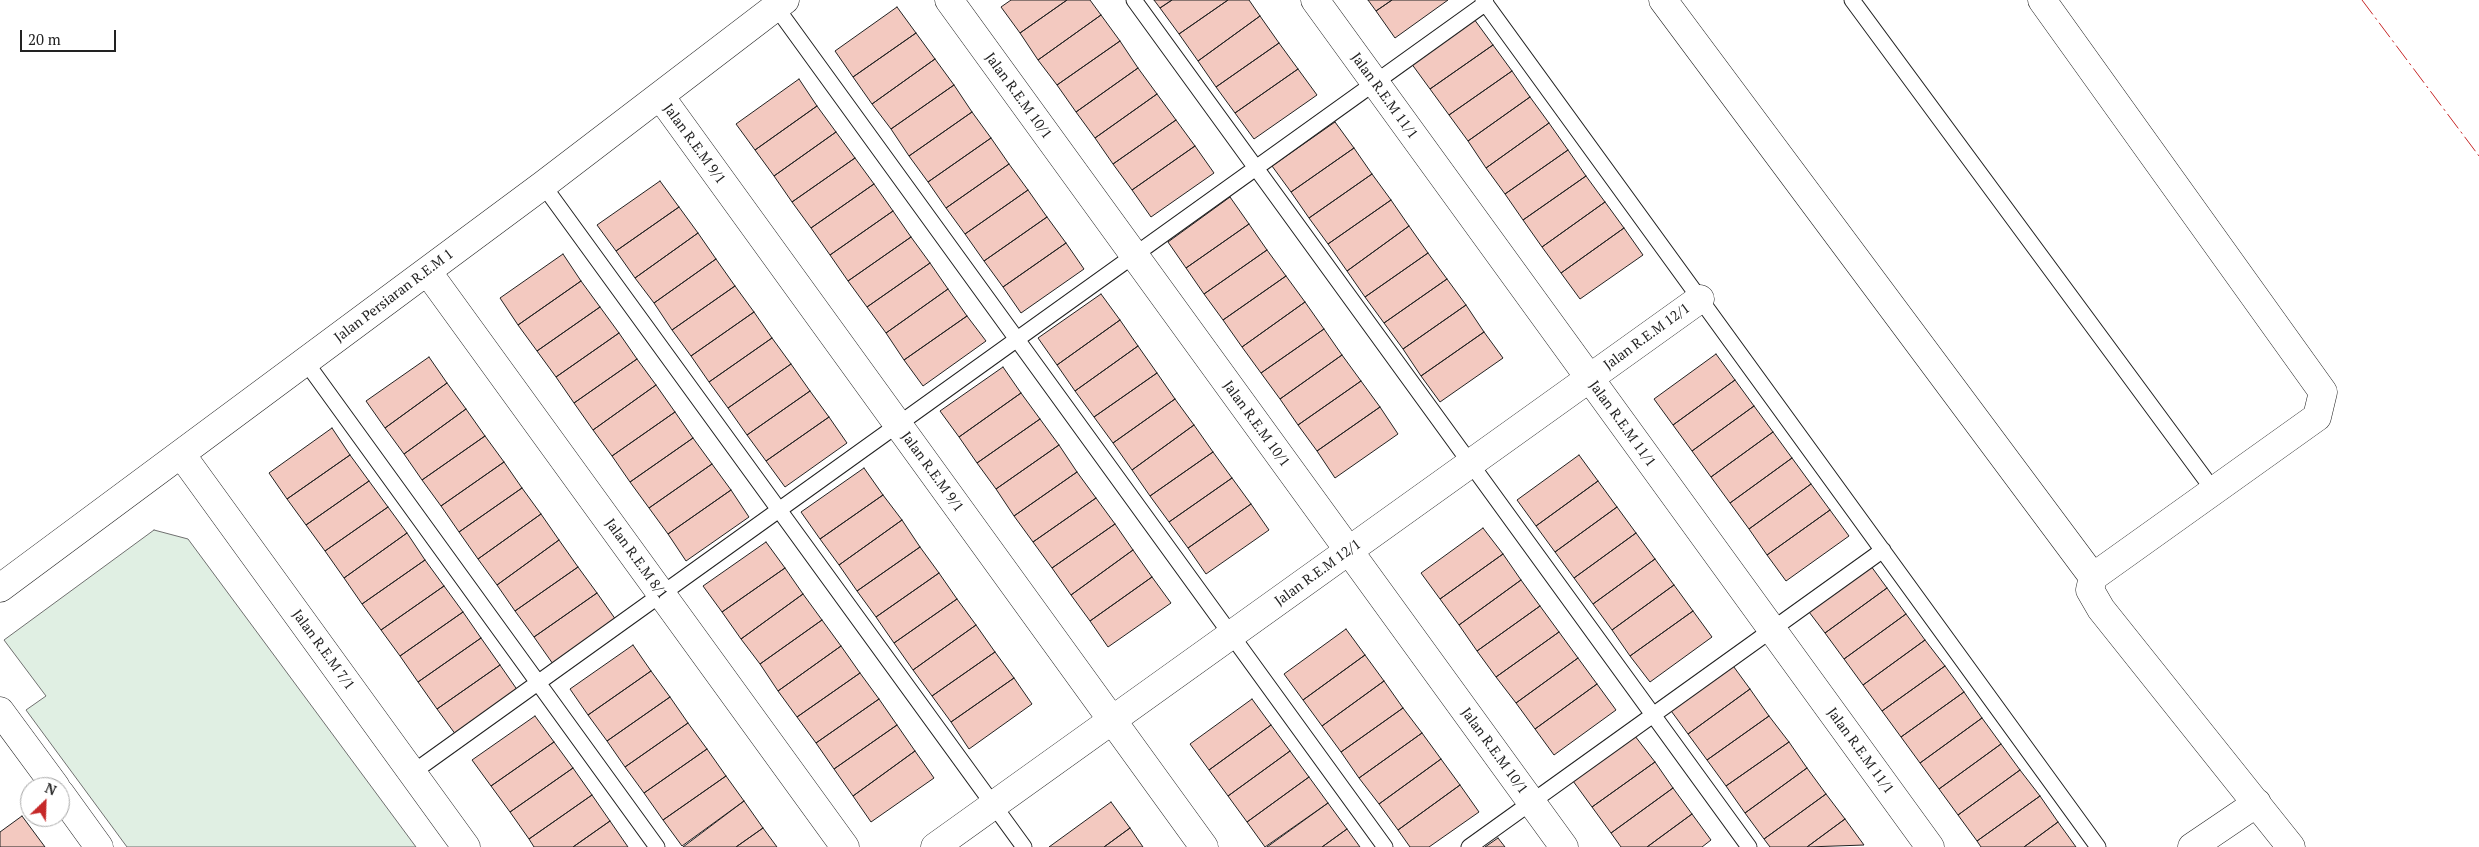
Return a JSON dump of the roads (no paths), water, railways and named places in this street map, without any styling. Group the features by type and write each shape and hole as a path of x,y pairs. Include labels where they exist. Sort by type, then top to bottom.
{"street":[{"name":"Jalan R.E.M 10/1","path":"948,0 1564,847"},
{"name":"Jalan R.E.M 11/1","path":"1315,0 1930,847"},
{"path":"1663,0 2093,577"},
{"path":"2042,0 2323,392 2317,417 2093,577 2090,590 2102,609 2291,847"},
{"name":"Jalan Persiaran R.E.M 1","path":"0,588 543,185 780,3"},
{"name":"Jalan R.E.M 9/1","path":"660,96 1204,847"},
{"name":"Jalan R.E.M 8/1","path":"427,271 845,847"},
{"name":"Jalan R.E.M 12/1","path":"935,847 1700,299"},
{"name":"Jalan R.E.M 7/1","path":"181,454 466,847"},
{"path":"0,711 49,777"},
{"path":"2192,847 2257,804"},
{"path":"70,806 100,847"}],"lane":[{"path":"1134,0 1749,847"},
{"path":"1852,0 2214,491"},
{"path":"412,773 1485,2 2098,847"},
{"path":"780,3 1017,339 1386,847"},
{"path":"543,185 1024,847"},
{"path":"305,361 657,847"},
{"path":"1469,847 1883,550"}]}
